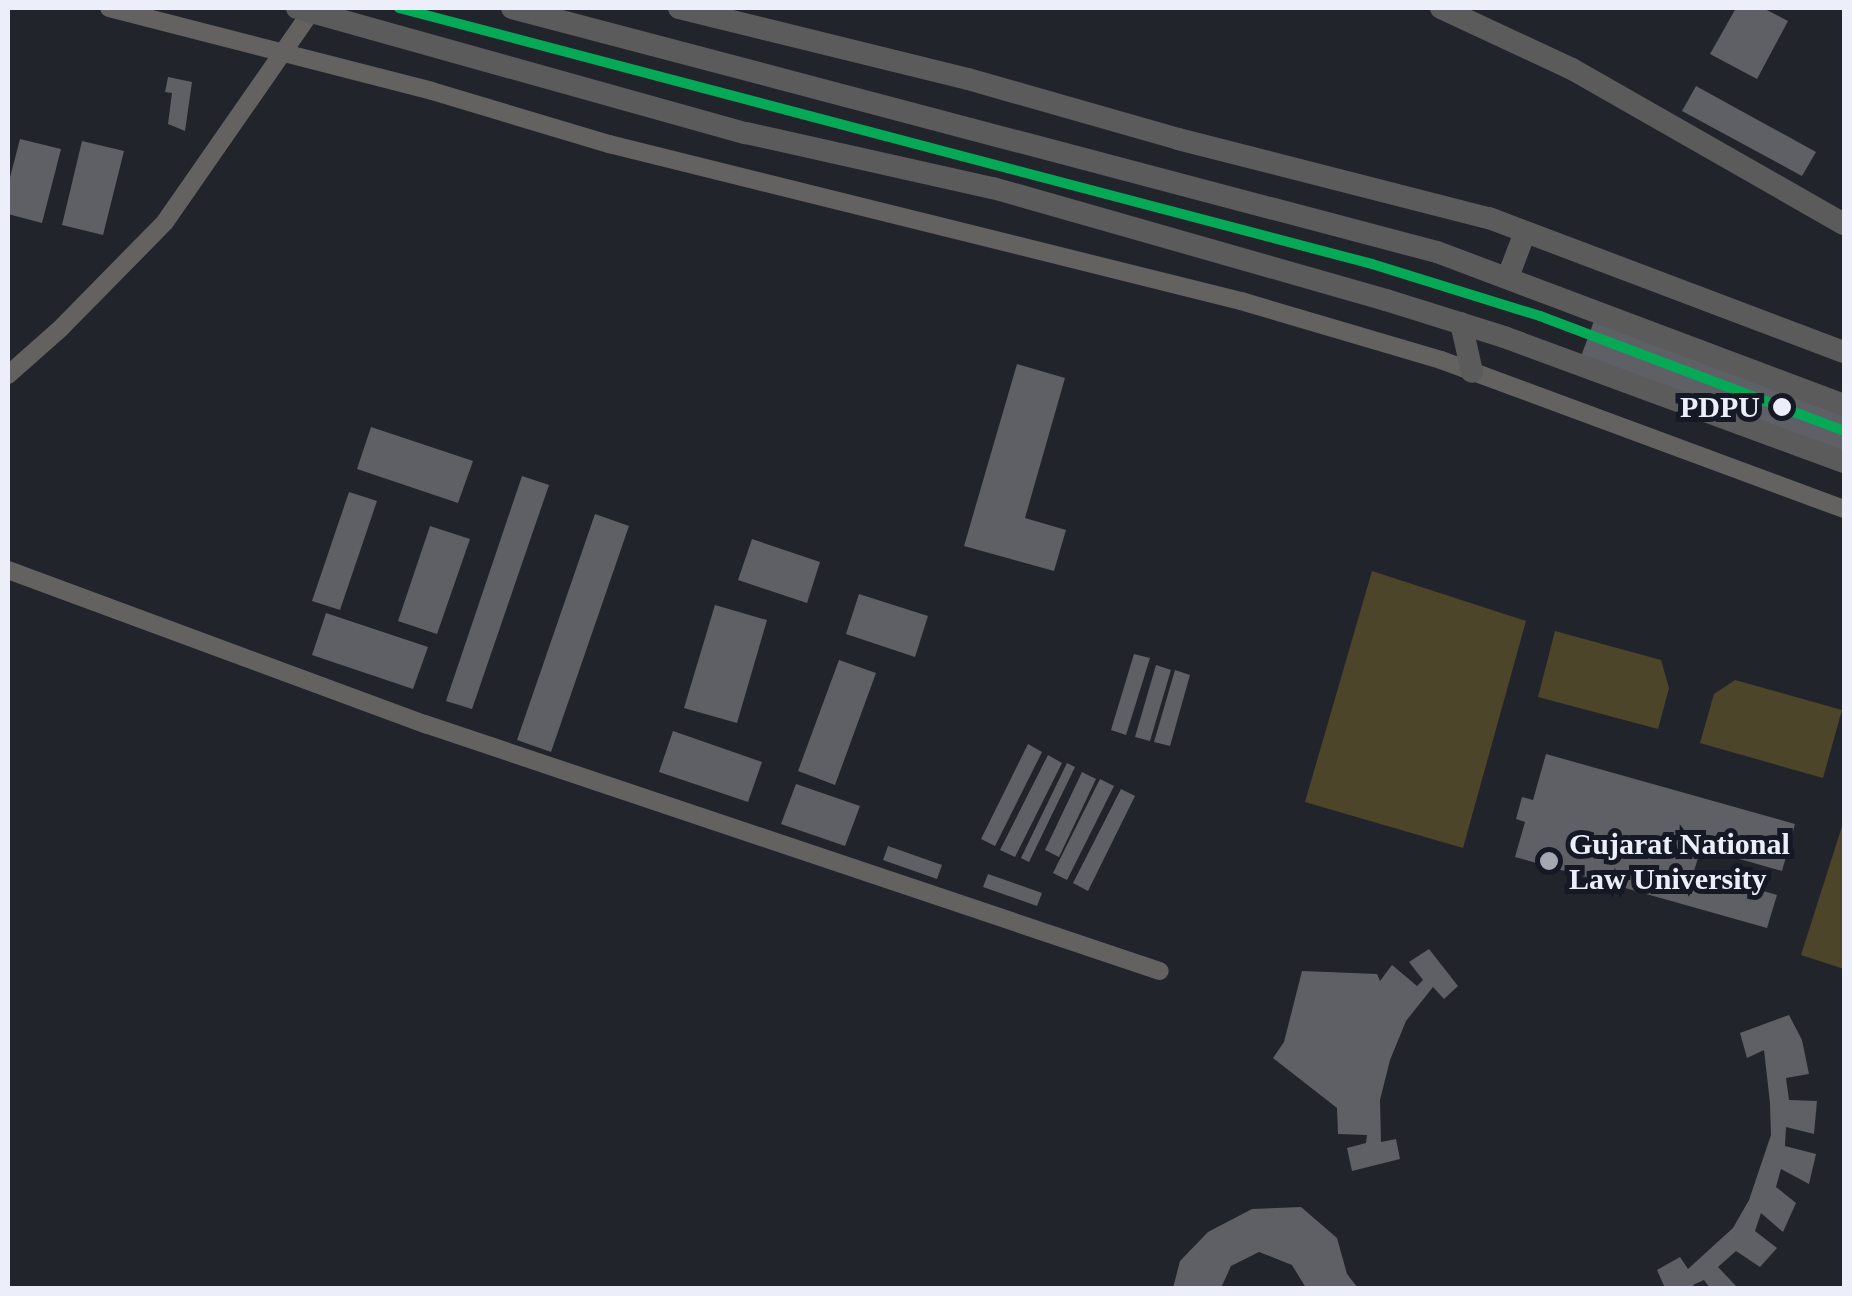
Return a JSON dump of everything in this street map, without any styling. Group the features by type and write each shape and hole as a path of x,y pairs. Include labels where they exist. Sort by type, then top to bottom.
{"street":[{"path":"109,8 610,144 1241,301 1472,372 1844,509"},
{"path":"512,8 1437,252 1844,405"},
{"path":"679,8 968,79 1178,140 1489,218 1843,347"},
{"path":"1440,8 1572,70 1844,224"},
{"path":"8,375 60,329 164,222 283,54 307,9 746,133 993,188 1460,323 1844,462"},
{"path":"1508,278 1525,232"},
{"path":"1460,323 1472,372"},
{"path":"8,570 425,724 1160,971"}],"shaded area":[{"path":"1372,571 1526,621 1463,848 1305,802"},
{"path":"1555,631 1661,660 1669,688 1658,729 1538,697"},
{"path":"1735,680 1842,710 1823,778 1700,743 1714,694"},
{"path":"1844,820 1844,969 1801,955"}],"building":[{"path":"1736,8 1763,8 1788,21 1757,79 1710,54"},
{"path":"168,77 192,82 185,131 168,124 172,93 165,92"},
{"path":"1696,86 1816,152 1802,176 1682,111"},
{"path":"20,139 61,149 42,223 8,214 8,185"},
{"path":"82,141 124,151 103,235 62,225"},
{"name":"PDPU","path":"1594,321 1844,414 1844,470 1576,370"},
{"path":"1017,364 1065,378 1025,518 1066,530 1054,571 964,546"},
{"path":"371,427 473,461 458,503 357,469"},
{"path":"522,476 549,485 472,709 446,701"},
{"path":"349,492 377,501 340,610 312,601"},
{"path":"595,514 629,526 551,752 517,740"},
{"path":"430,526 470,539 437,634 398,621"},
{"path":"752,539 820,562 807,603 738,580"},
{"path":"859,594 928,616 915,657 846,634"},
{"path":"715,605 767,620 737,723 684,708"},
{"path":"326,613 428,647 413,689 312,655"},
{"path":"1134,654 1150,658 1126,735 1111,730"},
{"path":"839,660 876,673 835,785 798,771"},
{"path":"1156,665 1171,670 1150,741 1135,737"},
{"path":"1175,670 1190,675 1170,746 1154,742"},
{"path":"673,731 762,762 748,802 659,772"},
{"path":"1028,744 1042,752 995,846 981,839"},
{"path":"1546,754 1795,824 1782,871 1701,848 1694,871 1777,895 1767,928 1515,857 1525,822 1516,819 1522,797 1533,800"},
{"path":"1048,755 1062,763 1015,857 1000,850"},
{"path":"1067,763 1075,767 1029,862 1021,858"},
{"path":"1082,772 1096,779 1059,857 1045,850"},
{"path":"1100,779 1114,786 1067,880 1053,873"},
{"path":"796,784 860,806 845,846 781,824"},
{"path":"1121,789 1135,796 1088,891 1073,883"},
{"path":"888,846 942,865 937,879 883,860"},
{"path":"988,874 1042,893 1037,906 983,887"},
{"path":"1429,949 1458,986 1444,999 1433,987 1406,1021 1390,1060 1380,1100 1381,1142 1396,1139 1400,1159 1352,1171 1347,1148 1366,1143 1367,1135 1338,1134 1337,1108 1273,1058 1284,1042 1302,971 1377,974 1380,981 1392,965 1417,986 1423,980 1409,962"},
{"path":"1789,1015 1802,1040 1809,1074 1786,1078 1789,1100 1817,1101 1814,1134 1786,1127 1785,1146 1816,1154 1809,1184 1781,1169 1776,1187 1796,1203 1783,1232 1761,1213 1755,1231 1777,1248 1760,1267 1736,1251 1718,1267 1734,1288 1710,1288 1704,1280 1693,1285 1695,1288 1665,1288 1657,1270 1680,1257 1688,1269 1733,1228 1749,1200 1771,1135 1770,1103 1764,1050 1747,1058 1740,1033"},
{"path":"1301,1207 1337,1238 1347,1274 1358,1288 1306,1288 1292,1265 1259,1252 1231,1266 1221,1288 1173,1288 1180,1261 1208,1232 1252,1209"}],"transit line":[{"path":"399,8 1372,264 1540,316 1844,431"}],"place":[{"name":"PDPU","path":"1782,407"},
{"name":"Gujarat National Law University","path":"1549,861"}]}
